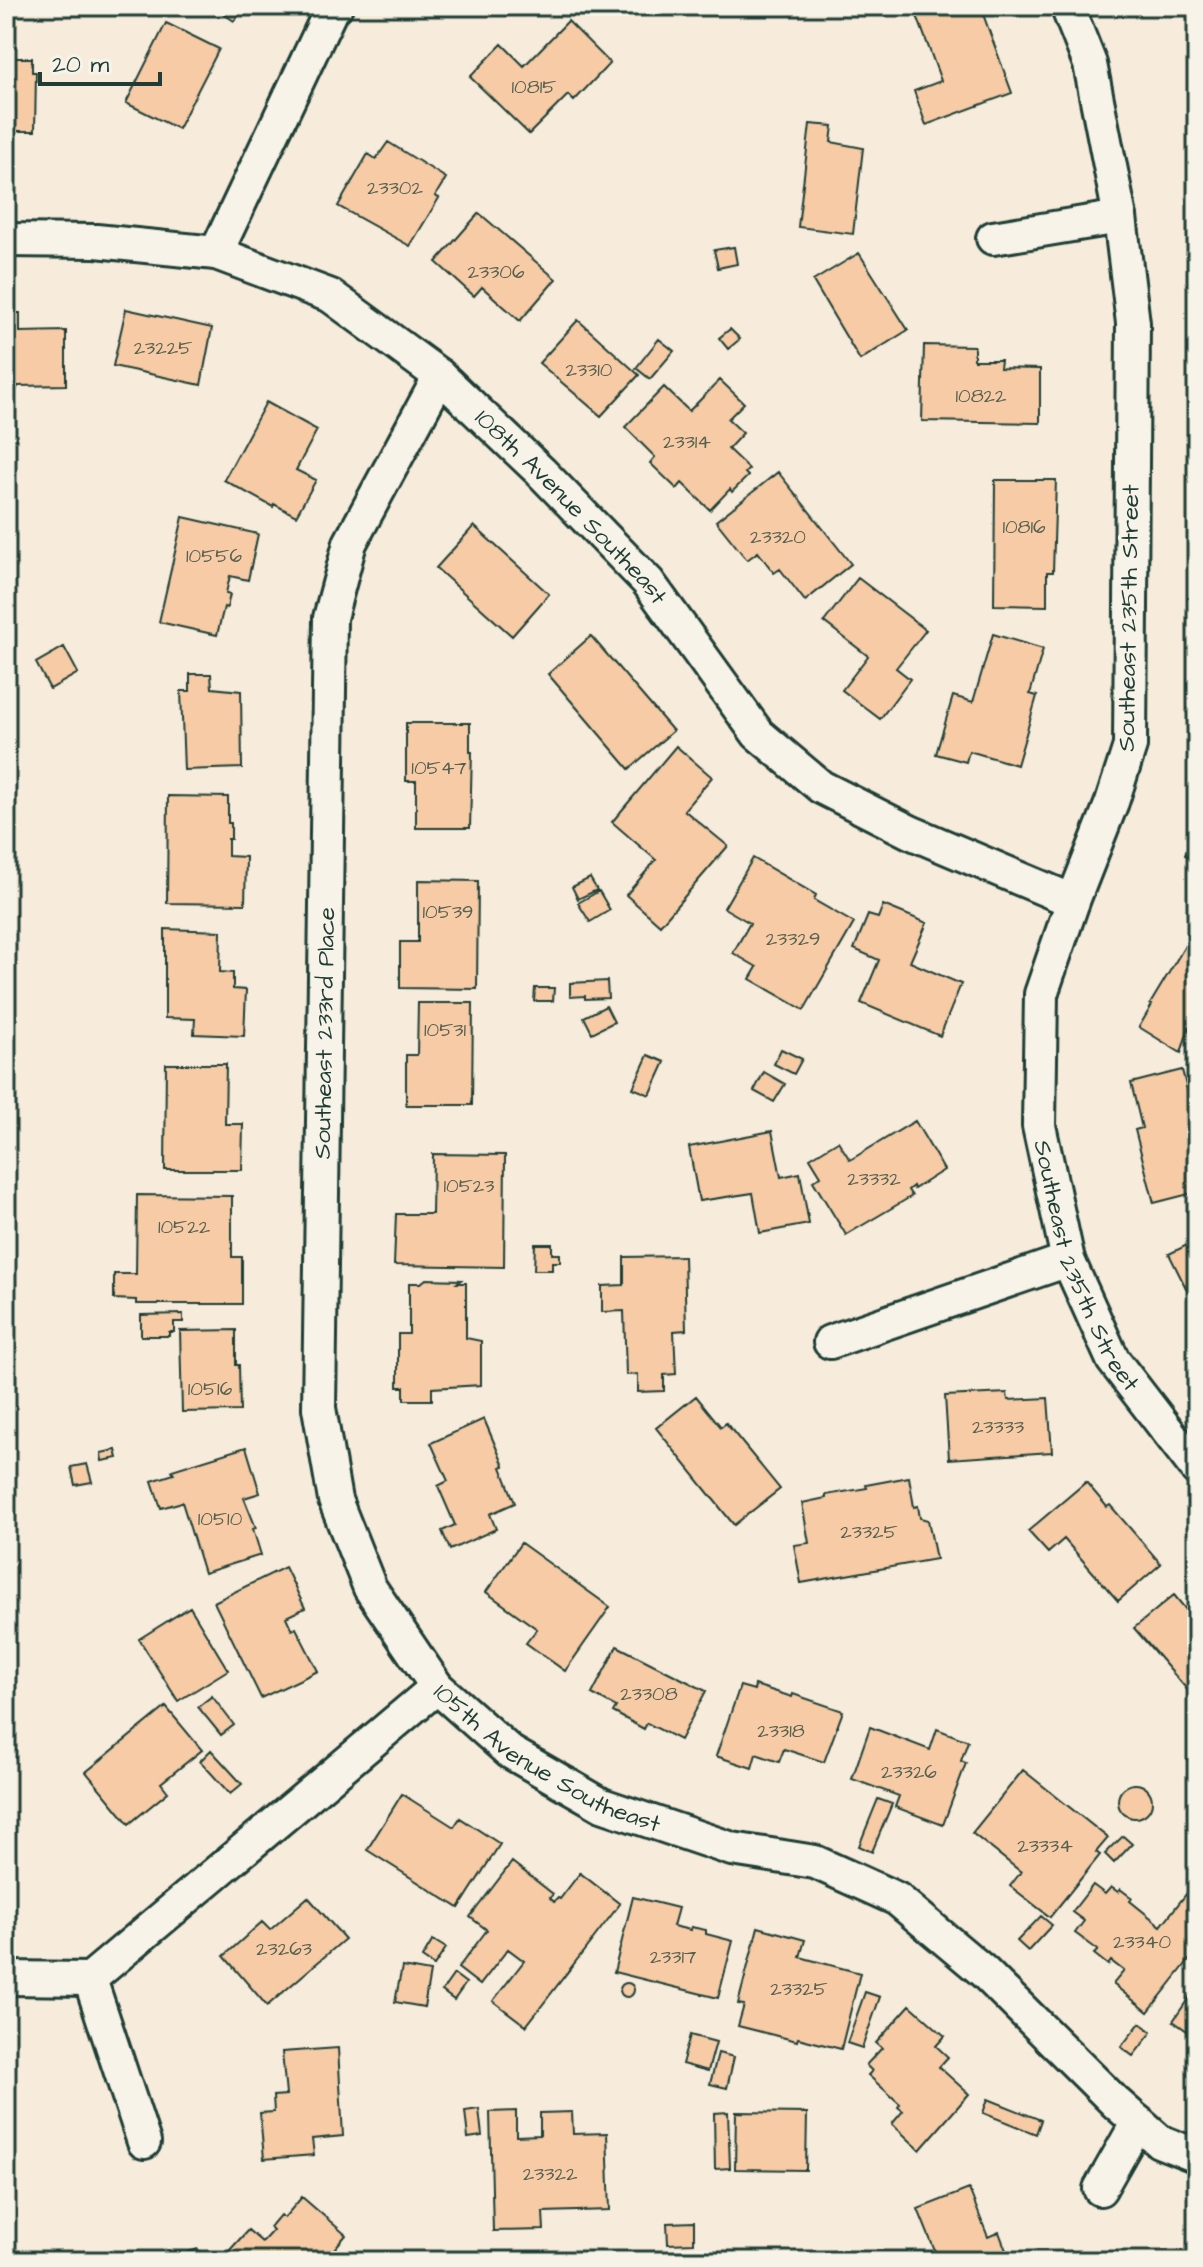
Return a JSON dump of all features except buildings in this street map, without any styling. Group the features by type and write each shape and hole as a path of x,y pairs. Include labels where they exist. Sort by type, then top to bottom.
{"street":[{"path":"216,253 332,8 336,6"},
{"name":"Southeast 235th Street","path":"1067,6 1090,64 1120,217 1133,323 1130,746 1041,994 1039,1126 1068,1260 1113,1360 1197,1469"},
{"path":"993,238 1120,217"},
{"name":"108th Avenue Southeast","path":"6,240 96,241 216,253 331,296 440,376 541,472 648,582 758,734 821,787 910,832 1073,901"},
{"name":"Southeast 233rd Place","path":"437,1687 370,1588 335,1500 319,1408 330,618 350,543 440,376"},
{"path":"830,1342 1068,1260"},
{"name":"105th Avenue Southeast","path":"90,1979 437,1687 510,1752 602,1805 732,1849 815,1862 897,1899 984,1972 1115,2102 1159,2141 1197,2156"},
{"path":"6,1978 90,1979 144,2142"},
{"path":"1100,2189 1138,2122"}]}
